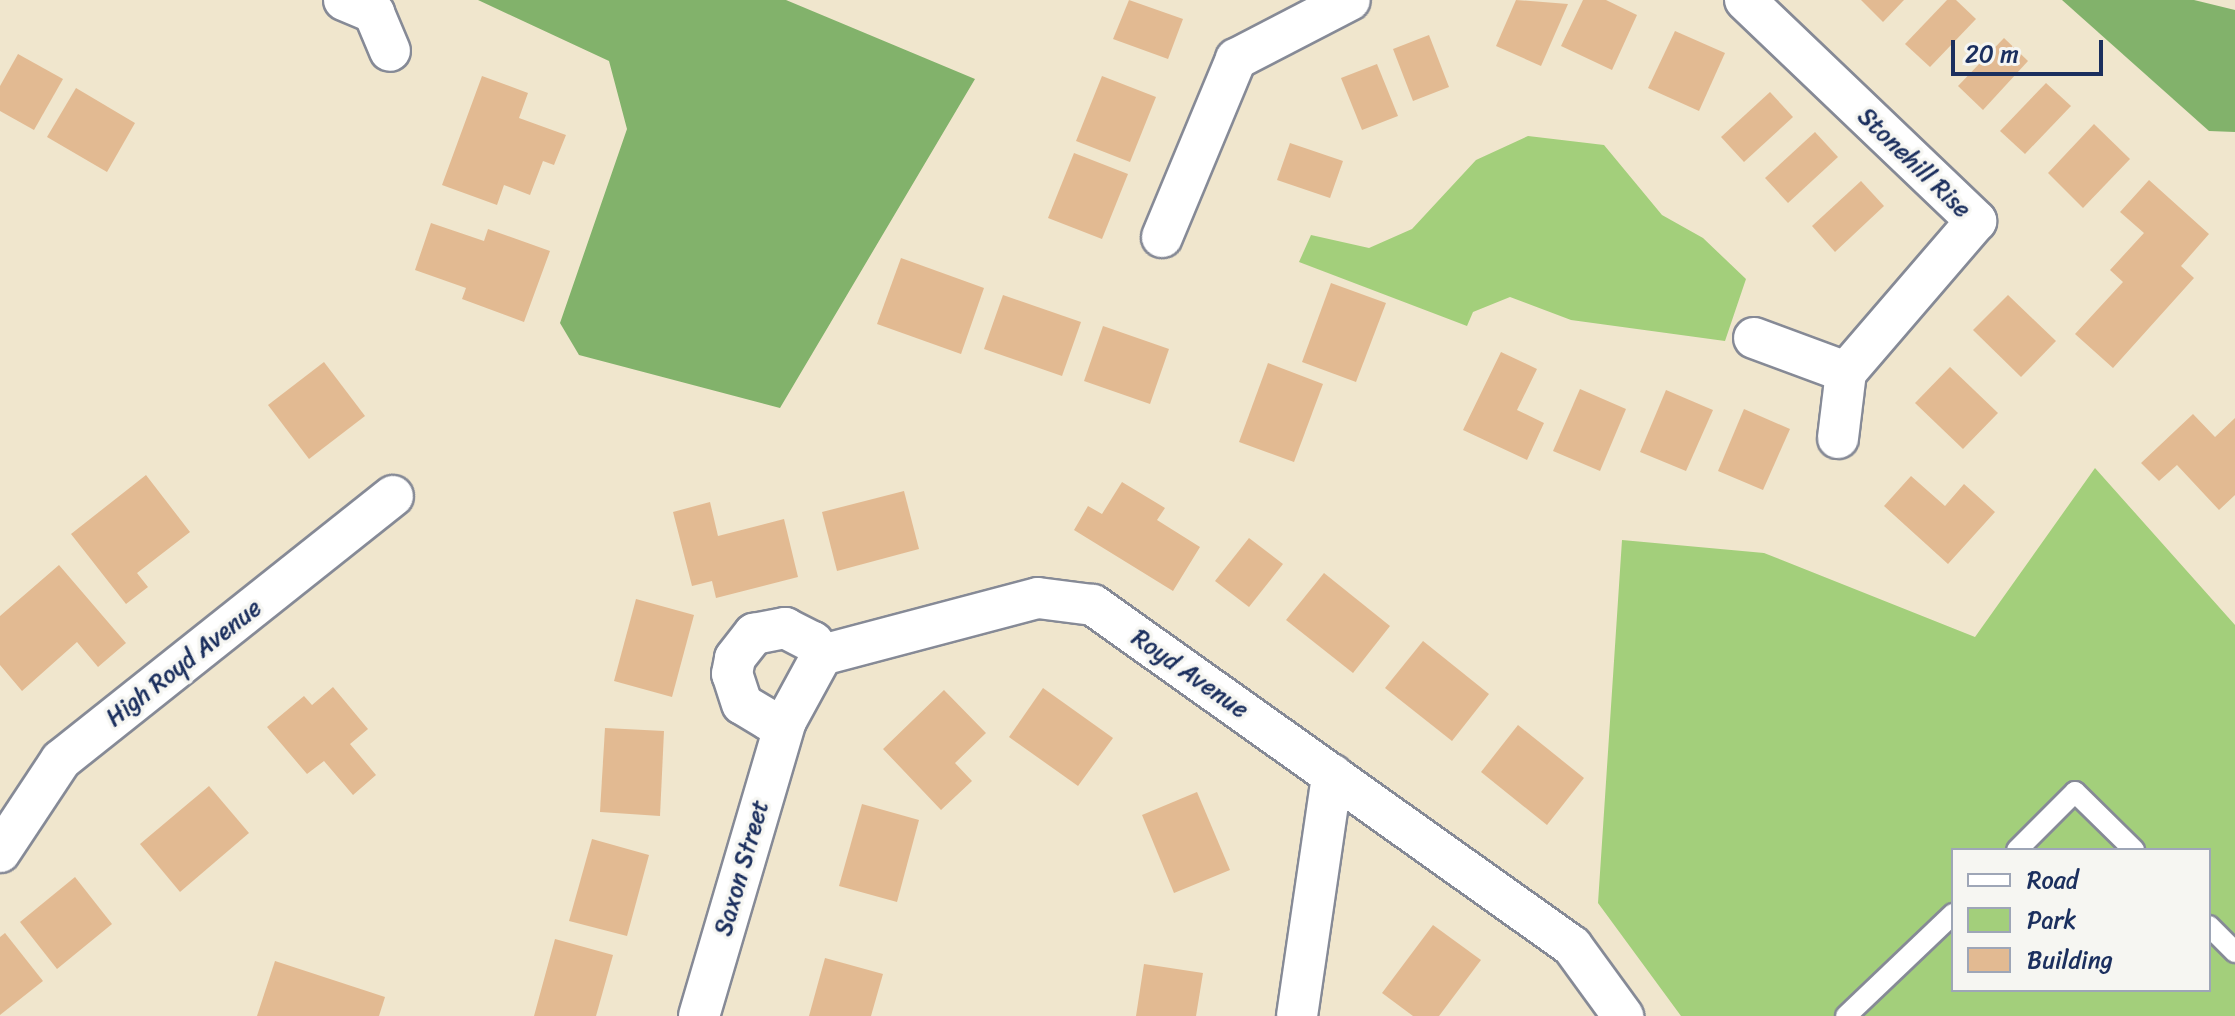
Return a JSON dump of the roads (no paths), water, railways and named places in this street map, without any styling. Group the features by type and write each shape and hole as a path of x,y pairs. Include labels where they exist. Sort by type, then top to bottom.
{"street":[{"path":"344,0 374,13 390,51"},
{"path":"1162,237 1236,59 1350,0"},
{"name":"Stonehill Rise","path":"1745,0 1976,221 1846,372"},
{"path":"1754,338 1846,372 1838,438"},
{"name":"High Royd Avenue","path":"0,852 61,760 393,496"},
{"name":"Royd Avenue","path":"822,655 1038,598 1093,605 1572,946 1623,1016"},
{"path":"786,721 769,720 742,704 732,674 735,658 754,634 785,628 813,642 822,655"},
{"name":"Saxon Street","path":"699,1016 786,721 822,655"},
{"path":"1297,1016 1332,775"}],"lane":[{"path":"2019,848 2075,792 2132,848"},
{"path":"1846,1016 1951,916"},
{"path":"2211,928 2235,952"}]}
